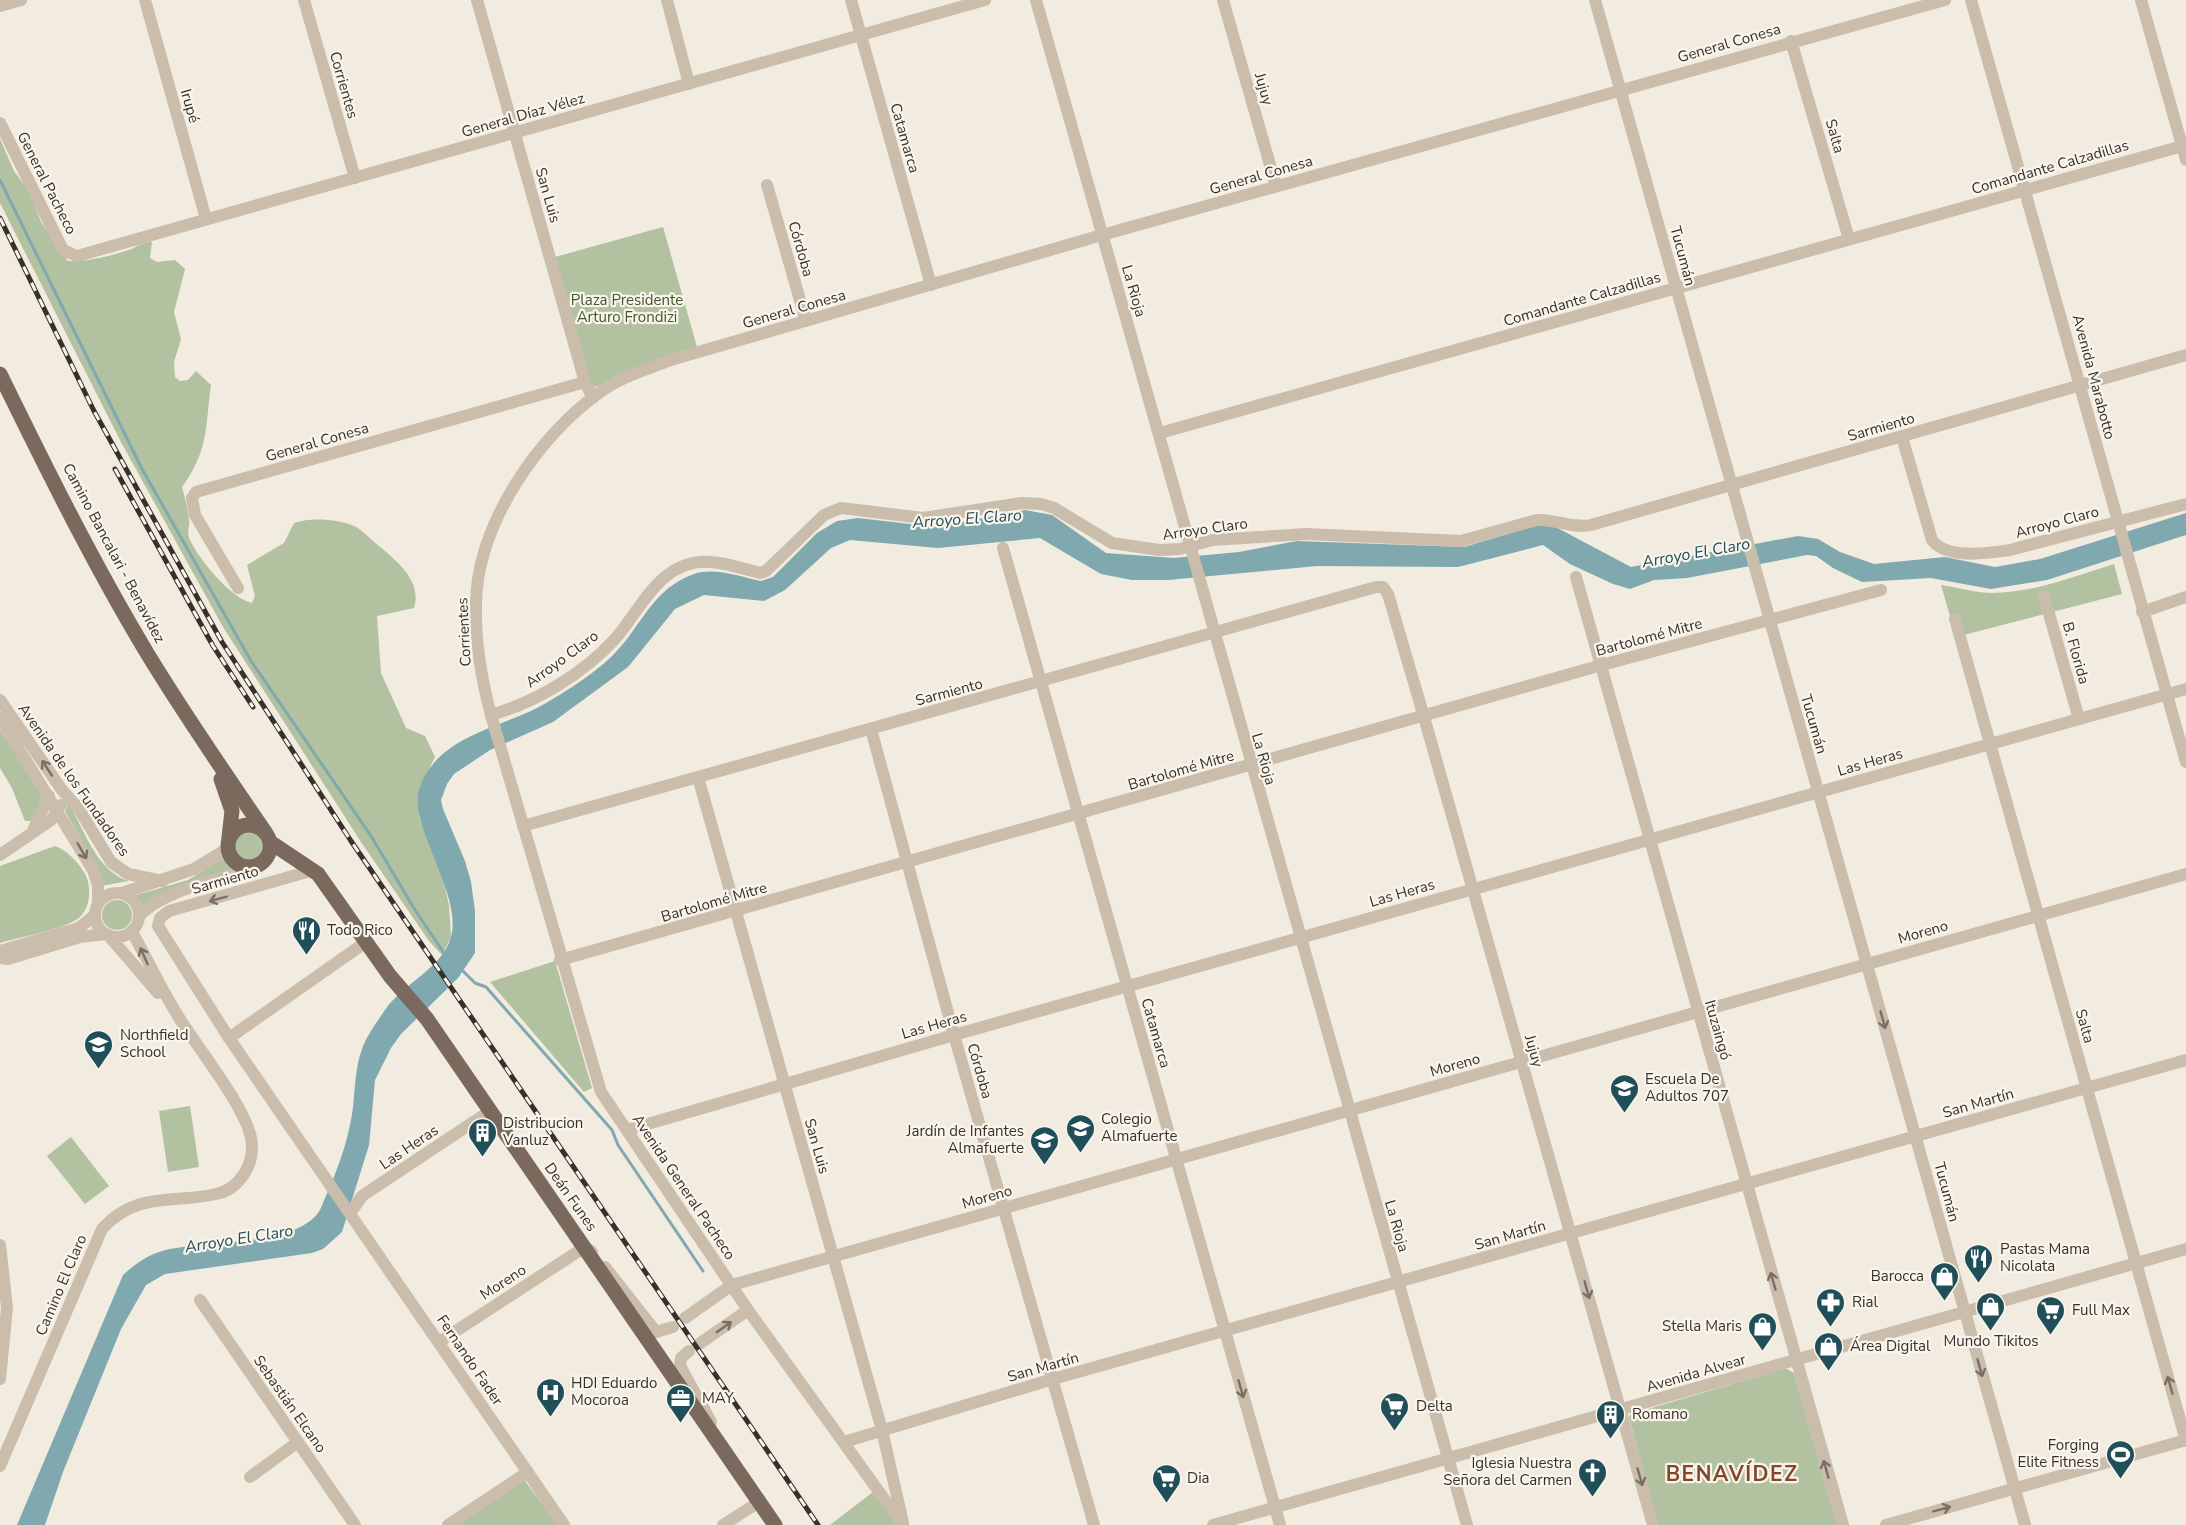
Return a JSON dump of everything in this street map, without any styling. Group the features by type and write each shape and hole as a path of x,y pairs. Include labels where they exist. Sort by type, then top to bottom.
{"main road":[{"name":"Camino Bancalari - Benavídez","path":"0,374 118,602 204,744 267,837"},
{"name":"Camino Bancalari - Benavídez","path":"204,744 229,801 232,819 228,845"},
{"path":"259,864 267,856 267,837 247,825 235,829 228,845 230,856 241,865 259,864 273,858 285,858 312,868"},
{"name":"Deán Funes","path":"267,837 312,868 398,986 426,1018 775,1525"}],"street":[{"path":"0,6 21,0"},
{"name":"Irupé","path":"145,0 206,219"},
{"name":"Corrientes","path":"304,0 355,178"},
{"name":"San Luis","path":"477,0 585,382 593,398"},
{"path":"667,0 689,84"},
{"name":"Catamarca","path":"851,0 931,285"},
{"name":"General Díaz Vélez","path":"69,255 77,256 985,0"},
{"name":"La Rioja","path":"1036,0 1467,1525"},
{"name":"Jujuy","path":"1223,0 1276,186"},
{"name":"Tucumán","path":"1595,0 1745,540 2025,1525"},
{"name":"General Conesa","path":"593,398 625,378 674,359 1102,235 1791,41 1945,0"},
{"name":"Avenida Marabotto","path":"1971,0 2186,762"},
{"path":"2141,0 2184,145 2186,160"},
{"name":"Salta","path":"1791,41 1850,239"},
{"name":"General Pacheco","path":"0,123 63,250 69,255"},
{"name":"Comandante Calzadillas","path":"1160,433 2184,145"},
{"name":"Córdoba","path":"767,185 806,321"},
{"name":"Sarmiento","path":"1583,527 2186,355"},
{"name":"General Conesa","path":"238,588 195,515 192,498 196,492 585,382"},
{"name":"Corrientes","path":"523,826 480,667 476,601 488,545 500,513 528,465 560,428 593,398"},
{"name":"Arroyo Claro","path":"1902,437 1934,543 1952,551 1965,553 2010,550 2119,525 2186,504"},
{"name":"Arroyo Claro","path":"492,718 553,688 605,649 652,588 673,571 708,562 760,573 766,571 832,510 849,509 923,518 1022,503 1041,504 1054,507 1112,543 1160,550 1191,549 1212,540 1306,534 1461,541 1548,520 1583,527"},
{"name":"Catamarca","path":"1003,548 1280,1525"},
{"name":"Ituzaingó","path":"1576,577 1843,1525"},
{"name":"Sarmiento","path":"523,826 1214,632 1376,587 1383,587"},
{"name":"Jujuy","path":"1383,587 1389,597 1424,717 1653,1525"},
{"name":"Bartolomé Mitre","path":"560,960 907,864 1602,665 1881,590"},
{"name":"B. Florida","path":"2044,596 2079,719"},
{"path":"2142,612 2186,597"},
{"name":"Salta","path":"1955,619 2186,1441"},
{"name":"Las Heras","path":"627,1130 1472,888 1649,841 2186,689"},
{"name":"Avenida de los Fundadores","path":"0,700 79,810 117,868 128,874 163,881"},
{"name":"Avenida de los Fundadores","path":"0,718 96,876 97,909"},
{"name":"Córdoba","path":"871,729 954,1035 1094,1525"},
{"name":"San Luis","path":"698,777 882,1430 903,1525"},
{"path":"26,839 41,818 49,796"},
{"path":"0,855 54,818 68,797"},
{"path":"26,839 67,826"},
{"name":"Avenida General Pacheco","path":"523,826 595,1081 748,1310 903,1525"},
{"path":"0,951 79,928 111,894 163,881 194,869 228,845"},
{"path":"0,958 8,959 80,936 121,937 132,932 140,915 155,903 174,894 228,878 259,864"},
{"name":"Sarmiento","path":"229,1038 160,931 158,922 169,911 312,868"},
{"name":"Moreno","path":"685,1318 732,1285 2186,874"},
{"path":"122,893 135,901 140,915"},
{"path":"97,909 98,926 108,935"},
{"name":"Camino El Claro","path":"0,1466 102,1229 117,1214 133,1205 210,1195 228,1190 243,1176 249,1165 251,1138 241,1114 178,1016 132,932"},
{"name":"Camino El Claro","path":"108,935 178,1016"},
{"path":"229,1038 366,942"},
{"name":"Fernando Fader","path":"229,1038 351,1212 564,1525"},
{"name":"San Martín","path":"844,1442 1053,1379 1398,1284 2186,1060"},
{"name":"Las Heras","path":"351,1212 362,1196 490,1111"},
{"path":"0,1245 7,1308 0,1379"},
{"path":"585,1247 594,1254 656,1332 673,1327"},
{"name":"Moreno","path":"439,1342 585,1247"},
{"name":"Avenida Alvear","path":"1213,1525 2186,1249"},
{"name":"Sebastián Elcano","path":"200,1300 355,1525"},
{"path":"710,1431 712,1423 680,1366 681,1358 748,1310"},
{"path":"1886,1525 2186,1441"},
{"path":"250,1477 298,1443"},
{"path":"448,1525 528,1472"},
{"path":"723,1525 759,1502"}],"green space":[{"path":"0,139 14,171 29,191 41,222 68,261 83,261 107,256 152,242 150,258 157,262 175,260 185,269 174,312 181,339 174,362 175,377 180,381 188,380 196,371 211,385 201,450 191,474 182,487 189,515 189,538 199,556 225,586 234,594 252,603 255,596 247,565 284,543 294,523 316,519 357,527 397,562 410,579 416,597 414,608 377,616 381,673 406,728 425,736 435,757 419,789 417,799 420,820 443,878 449,905 451,937 442,955 429,941 361,842 223,627 122,444 0,203"},
{"name":"Plaza Presidente Arturo Frondizi","path":"663,227 697,347 595,387 590,385 555,257"},
{"path":"2114,564 2122,594 1956,637 1941,585 1986,593 2008,592 2054,583"},
{"path":"0,730 40,792 42,802 32,821 25,821 12,788 0,768"},
{"path":"69,803 100,859 108,869 129,881 101,886 99,871 65,811"},
{"path":"247,831 253,832 261,840 261,852 253,860 247,861 241,860 233,852 232,846 233,840 241,832"},
{"path":"55,846 72,857 85,874 89,885 89,898 85,911 69,924 0,943 0,866"},
{"path":"225,857 233,870 181,886 143,905 136,895 188,880"},
{"path":"117,900 128,904 132,915 128,926 117,930 106,926 102,915 106,904"},
{"path":"555,961 592,1088 584,1092 490,982"},
{"path":"190,1106 199,1167 168,1172 159,1111"},
{"path":"71,1137 109,1186 85,1204 47,1156"},
{"path":"1783,1369 1794,1373 1837,1525 1658,1525 1629,1417 1631,1414"},
{"path":"525,1481 558,1525 458,1525 521,1482"},
{"path":"873,1492 897,1525 830,1525"}],"water":[{"name":"Arroyo El Claro","path":"1025,510 1052,515 1106,553 1174,558 1239,552 1297,541 1464,547 1541,524 1550,524 1631,567 1798,536 1818,539 1840,552 1874,564 1945,557 1995,567 2040,559 2186,513 2186,535 2047,580 1991,589 1931,578 1862,582 1833,568 1816,556 1807,555 1687,578 1654,580 1630,589 1613,584 1570,564 1543,545 1458,567 1317,566 1168,580 1132,580 1101,574 1040,538 938,548 850,540 831,548 785,590 764,601 704,595 675,609 628,667 553,722 490,750 454,774 441,800 471,882 475,911 475,953 458,978 401,1034 391,1048 375,1080 369,1145 342,1232 323,1249 312,1253 165,1274 146,1285 121,1329 63,1472 45,1525 17,1525 123,1275 143,1260 166,1250 272,1236 309,1222 320,1210 347,1136 352,1116 357,1067 364,1044 393,1000 431,967 446,948 451,937 453,920 449,901 417,803 419,789 428,771 441,756 456,744 529,712 582,680 615,653 658,598 680,581 694,574 719,572 761,581 773,577 817,533 837,521 858,518 936,527"}],"waterway":[{"path":"0,180 142,469 251,661 371,836 415,910 444,953"},
{"path":"463,971 475,983 486,987 612,1130 618,1145 703,1271"}],"railway":[{"path":"0,218 94,411 222,642 351,841 818,1525"},
{"path":"115,469 213,646 253,707"}],"place":[{"name":"Todo Rico","path":"306,956"},
{"name":"Northfield School","path":"99,1070"},
{"name":"Escuela De Adultos 707","path":"1624,1114"},
{"name":"Colegio Almafuerte","path":"1080,1154"},
{"name":"Distribucion Vanluz","path":"482,1158"},
{"name":"Jardín de Infantes Almafuerte","path":"1045,1166"},
{"name":"Pastas Mama Nicolata","path":"1979,1284"},
{"name":"Barocca","path":"1945,1302"},
{"name":"Rial","path":"1831,1328"},
{"name":"Mundo Tikitos","path":"1991,1332"},
{"name":"Full Max","path":"2051,1336"},
{"name":"Stella Maris","path":"1763,1352"},
{"name":"Área Digital","path":"1829,1372"},
{"name":"HDI Eduardo Mocoroa","path":"550,1418"},
{"name":"MAY","path":"681,1424"},
{"name":"Delta","path":"1395,1432"},
{"name":"Romano","path":"1611,1440"},
{"name":"Forging Elite Fitness","path":"2120,1480"},
{"name":"Iglesia Nuestra Señora del Carmen","path":"1593,1498"},
{"name":"Dia","path":"1166,1504"}],"district":[{"name":"BENAVÍDEZ","path":"1732,1474"}]}
